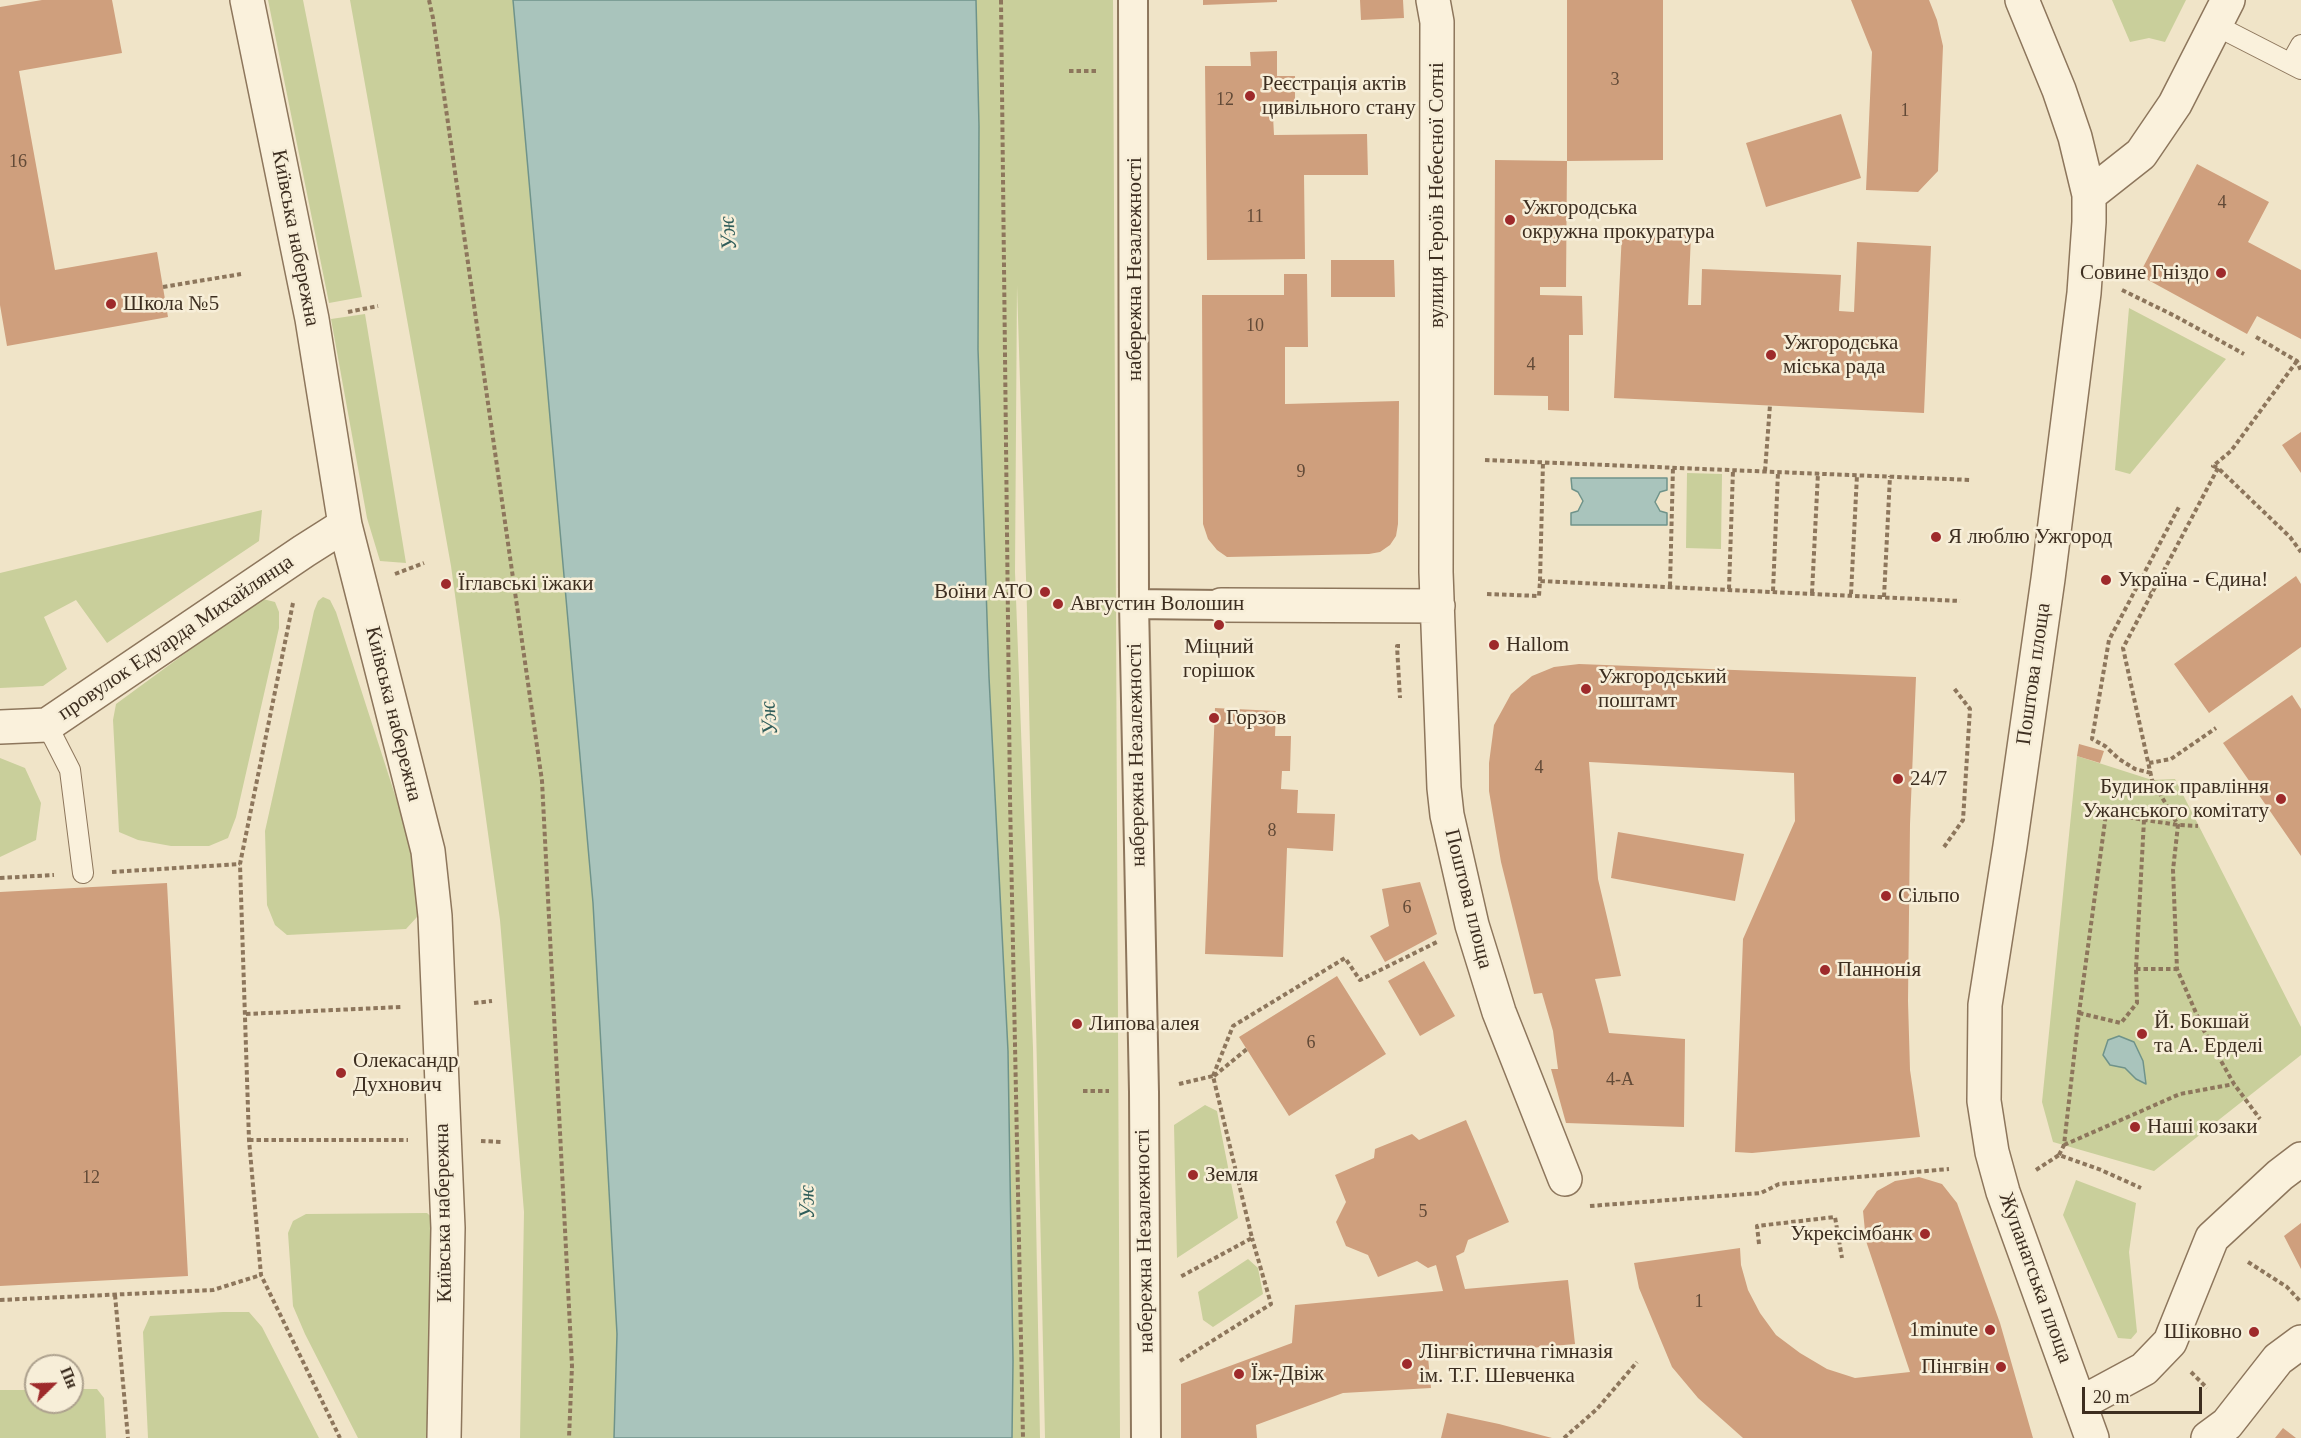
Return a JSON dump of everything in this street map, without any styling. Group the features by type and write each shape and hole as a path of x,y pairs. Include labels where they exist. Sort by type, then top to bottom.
{"street":[{"name":"Київська набережна","path":"247,0 312,319 345,525 428,851 435,916 448,1228 444,1438"},
{"name":"набережна Незалежності","path":"1133,0 1135,72 1134,604 1147,1295 1146,1438"},
{"name":"вулиця Героїв Небесної Сотні","path":"1433,0 1437,22 1437,390"},
{"name":"Поштова площа","path":"1992,1152 1983,1101 1985,1005 2048,579 2085,274 2089,222 2089,195 2075,137 2059,90 2022,0"},
{"path":"2089,195 2141,154 2175,104 2222,13"},
{"name":"Поштова площа","path":"1437,390 1438,606 1444,788 1447,815 1472,925 1499,1012 1565,1179"},
{"name":"провулок Едуарда Михайлянца","path":"0,727 47,725 345,525"},
{"path":"1134,604 1438,606"},
{"name":"Жупанатська площа","path":"1992,1152 2003,1192 2092,1438"},
{"path":"2081,1403 2144,1369 2170,1342 2212,1238 2280,1175 2301,1160"},
{"path":"2208,1438 2227,1424 2278,1359 2301,1342"}],"lane":[{"path":"2222,13 2296,66 2301,45"},
{"path":"47,725 70,770 83,873"}],"path":[{"path":"429,0 434,18 542,781 572,1366 569,1438"},
{"path":"1001,0 1010,811 1023,1438"},
{"path":"163,287 241,274"},
{"path":"2085,274 2175,316 2244,354"},
{"path":"2256,337 2297,361 2301,371"},
{"path":"2297,361 2231,451 2213,466 2218,468 2290,537 2301,552"},
{"path":"1765,471 1770,405"},
{"path":"1485,460 1971,480"},
{"path":"1487,594 1539,596 1543,462"},
{"path":"1670,586 1673,467"},
{"path":"2218,468 2123,648 2152,780 2178,825 2173,870 2177,969 2203,1029 2234,1084 2260,1119"},
{"path":"1729,589 1734,470"},
{"path":"1773,591 1778,472"},
{"path":"1812,593 1818,473"},
{"path":"1851,594 1857,475"},
{"path":"1884,597 1890,476"},
{"path":"2151,773 2135,769 2092,739 2107,646 2137,584 2180,505"},
{"path":"396,574 424,562"},
{"path":"1540,581 1851,594 1960,601"},
{"path":"2137,584 2151,593"},
{"path":"295,593 240,864 249,1140 261,1275 340,1438"},
{"path":"1944,847 1963,820 1970,709 1953,687"},
{"path":"2149,763 2171,759 2216,728"},
{"path":"2003,1192 2059,1155 2064,1145 2106,814 2198,826"},
{"path":"2079,1013 2121,1023 2137,1003 2136,969 2144,820"},
{"path":"140,870 240,864"},
{"path":"1173,1365 1271,1304 1252,1238 1213,1076 1233,1026 1345,958 1360,980 1440,941"},
{"path":"2136,969 2177,969"},
{"path":"246,1014 371,1008"},
{"path":"1144,1092 1213,1076 1247,1050"},
{"path":"2064,1145 2180,1094 2234,1084"},
{"path":"249,1140 378,1140"},
{"path":"2059,1155 2141,1188"},
{"path":"1586,1206 1761,1193 1779,1184 1949,1169"},
{"path":"1759,1244 1757,1226 1835,1217 1842,1258"},
{"path":"1147,1295 1252,1238"},
{"path":"2248,1262 2288,1287 2301,1302"},
{"path":"0,1300 213,1290 261,1275"},
{"path":"115,1295 128,1438"},
{"path":"1564,1438 1597,1409 1637,1362"},
{"path":"2190,1371 2202,1382"}],"green space":[{"path":"268,0 303,0 362,297 329,303"},
{"path":"350,0 513,0 593,903 617,1334 614,1438 520,1438 524,1212 500,920 451,566"},
{"name":"Липова алея","path":"976,0 1113,0 1120,1438 1045,1438 1027,610 1017,285 1015,572 1033,1048 1040,1438 1012,1438 1008,1051 989,677 978,349 979,126"},
{"path":"2112,0 2186,0 2165,42 2149,38 2130,42"},
{"path":"2129,308 2226,359 2130,474 2115,470"},
{"path":"365,314 406,563 380,561 367,518 331,319"},
{"path":"1687,473 1722,474 1721,549 1686,548"},
{"path":"262,510 259,541 107,643 76,600 44,617 67,669 43,686 0,688 0,573"},
{"path":"323,597 330,600 336,612 415,857 421,892 417,917 406,929 287,935 275,925 267,905 265,831 314,611 318,601"},
{"path":"263,599 275,602 279,612 279,628 236,817 228,838 209,846 171,846 138,840 119,832 113,720 116,704 251,605"},
{"path":"2077,756 2152,780 2175,779 2301,1027 2301,1055 2154,1171 2053,1142 2042,1102"},
{"path":"0,758 25,768 41,803 36,840 0,857"},
{"path":"1205,1105 1217,1111 1238,1218 1177,1258 1174,1125"},
{"path":"2076,1180 2136,1203 2129,1252 2137,1332 2131,1339 2118,1338 2063,1215"},
{"path":"427,1213 437,1222 437,1438 358,1438 293,1306 288,1233 293,1221 306,1214"},
{"path":"1248,1259 1258,1268 1263,1294 1213,1327 1203,1320 1198,1292"},
{"path":"249,1312 262,1327 319,1438 148,1438 143,1332 150,1316"},
{"path":"84,1389 97,1389 104,1398 106,1438 0,1438 0,1390 24,1390 24,1414 84,1414"}],"water":[{"name":"Уж","path":"513,0 976,0 979,126 978,349 989,677 1008,1051 1012,1438 614,1438 617,1334 593,903"},
{"path":"1571,478 1667,478 1667,490 1660,492 1655,502 1660,511 1667,513 1667,525 1571,525 1571,513 1578,511 1583,501 1578,492 1572,489"},
{"path":"2119,1036 2134,1042 2143,1061 2146,1084 2136,1079 2125,1068 2110,1065 2103,1055 2108,1040"}],"building":[{"path":"42,0 112,0 122,53 19,71 55,270 157,252 168,317 7,346 0,305 0,7"},
{"path":"1203,0 1277,0 1277,2 1203,5"},
{"path":"1360,0 1403,0 1404,18 1361,20"},
{"path":"1567,0 1663,0 1663,160 1567,161"},
{"path":"1851,0 1929,0 1937,20 1943,46 1938,171 1918,192 1866,190 1872,52"},
{"path":"1277,51 1277,76 1295,76 1295,116 1273,116 1274,135 1367,134 1368,175 1304,175 1305,259 1207,260 1205,66 1251,66 1250,52"},
{"path":"1841,114 1861,178 1766,207 1746,143"},
{"path":"1495,160 1567,161 1566,287 1540,287 1540,295 1582,296 1583,335 1569,335 1569,411 1548,410 1548,396 1494,395"},
{"name":"Совине Гніздо","path":"2197,164 2269,202 2248,242 2301,270 2301,339 2257,316 2247,334 2139,275"},
{"name":"Ужгородська міська рада","path":"1622,232 1691,235 1688,305 1701,305 1702,269 1841,275 1839,311 1854,312 1857,242 1931,246 1924,413 1614,398"},
{"path":"1331,260 1394,260 1395,297 1331,297"},
{"path":"1284,274 1307,274 1308,347 1285,347 1285,404 1399,401 1398,524 1396,536 1390,545 1380,552 1227,557 1208,539 1203,524 1202,295 1284,295"},
{"path":"2301,432 2301,473 2282,445"},
{"path":"2296,576 2301,584 2301,647 2209,713 2174,664"},
{"path":"1579,664 1916,677 1910,824 1908,1001 1910,1070 1920,1137 1752,1153 1735,1152 1743,939 1795,821 1794,773 1589,762 1598,879 1621,976 1595,979 1609,1033 1685,1039 1684,1127 1566,1123 1551,1069 1558,1069 1553,1031 1542,993 1534,994 1501,862 1489,791 1489,763 1494,725 1511,694 1532,676 1554,667"},
{"name":"Будинок правління Ужанського комітату","path":"2292,695 2301,709 2301,856 2223,743"},
{"path":"1215,708 1276,711 1275,736 1291,736 1290,771 1282,771 1281,789 1298,790 1297,813 1335,814 1333,851 1287,848 1283,957 1205,954"},
{"path":"2079,744 2104,751 2100,763 2077,756"},
{"path":"1618,832 1744,854 1735,901 1611,878"},
{"path":"1420,882 1437,934 1385,962 1370,936 1389,926 1382,889"},
{"path":"167,883 188,1276 0,1286 0,892"},
{"path":"1424,961 1455,1016 1420,1036 1388,981"},
{"path":"1337,976 1386,1054 1289,1116 1239,1037"},
{"name":"Лінгвістична гімназія ім. Т.Г. Шевченка","path":"1466,1120 1509,1222 1468,1240 1464,1252 1456,1256 1465,1289 1568,1280 1575,1344 1428,1357 1431,1388 1343,1393 1256,1425 1257,1438 1181,1438 1181,1384 1292,1343 1295,1305 1443,1291 1436,1265 1428,1268 1417,1261 1378,1277 1368,1255 1346,1246 1336,1222 1346,1202 1335,1175 1374,1158 1375,1149 1412,1134 1419,1140"},
{"path":"1919,1177 1942,1184 1957,1203 2000,1323 2033,1438 1743,1438 1698,1398 1672,1367 1639,1288 1634,1263 1740,1248 1741,1265 1748,1290 1760,1313 1776,1335 1800,1353 1827,1369 1855,1378 1910,1372 1866,1241 1863,1211 1877,1191 1895,1181"},
{"path":"2301,1223 2301,1269 2284,1236"},
{"path":"1447,1413 1499,1424 1552,1438 1441,1438"},
{"path":"2283,1428 2296,1438 2275,1438"}],"place":[{"name":"Реєстрація актів цивільного стану","path":"1250,96"},
{"name":"Ужгородська окружна прокуратура","path":"1510,220"},
{"name":"Совине Гніздо","path":"2221,273"},
{"name":"Школа №5","path":"111,304"},
{"name":"Ужгородська міська рада","path":"1771,355"},
{"name":"Я люблю Ужгород","path":"1936,537"},
{"name":"Україна - Єдина!","path":"2106,580"},
{"name":"Їглавські їжаки","path":"446,584"},
{"name":"Воїни АТО","path":"1045,592"},
{"name":"Августин Волошин","path":"1058,604"},
{"name":"Міцний горішок","path":"1219,625"},
{"name":"Hallom","path":"1494,645"},
{"name":"Ужгородський поштамт","path":"1586,689"},
{"name":"Горзов","path":"1214,718"},
{"name":"24/7","path":"1898,779"},
{"name":"Будинок правління Ужанського комітату","path":"2281,799"},
{"name":"Сільпо","path":"1886,896"},
{"name":"Паннонія","path":"1825,970"},
{"name":"Липова алея","path":"1077,1024"},
{"name":"Й. Бокшай та А. Ерделі","path":"2142,1034"},
{"name":"Олекасандр Духнович","path":"341,1073"},
{"name":"Наші козаки","path":"2135,1127"},
{"name":"Земля","path":"1193,1175"},
{"name":"Укрексімбанк","path":"1925,1234"},
{"name":"1minute","path":"1990,1330"},
{"name":"Шіковно","path":"2254,1332"},
{"name":"Лінгвістична гімназія ім. Т.Г. Шевченка","path":"1407,1364"},
{"name":"Пінгвін","path":"2001,1367"},
{"name":"Їж-Двіж","path":"1239,1374"}]}
